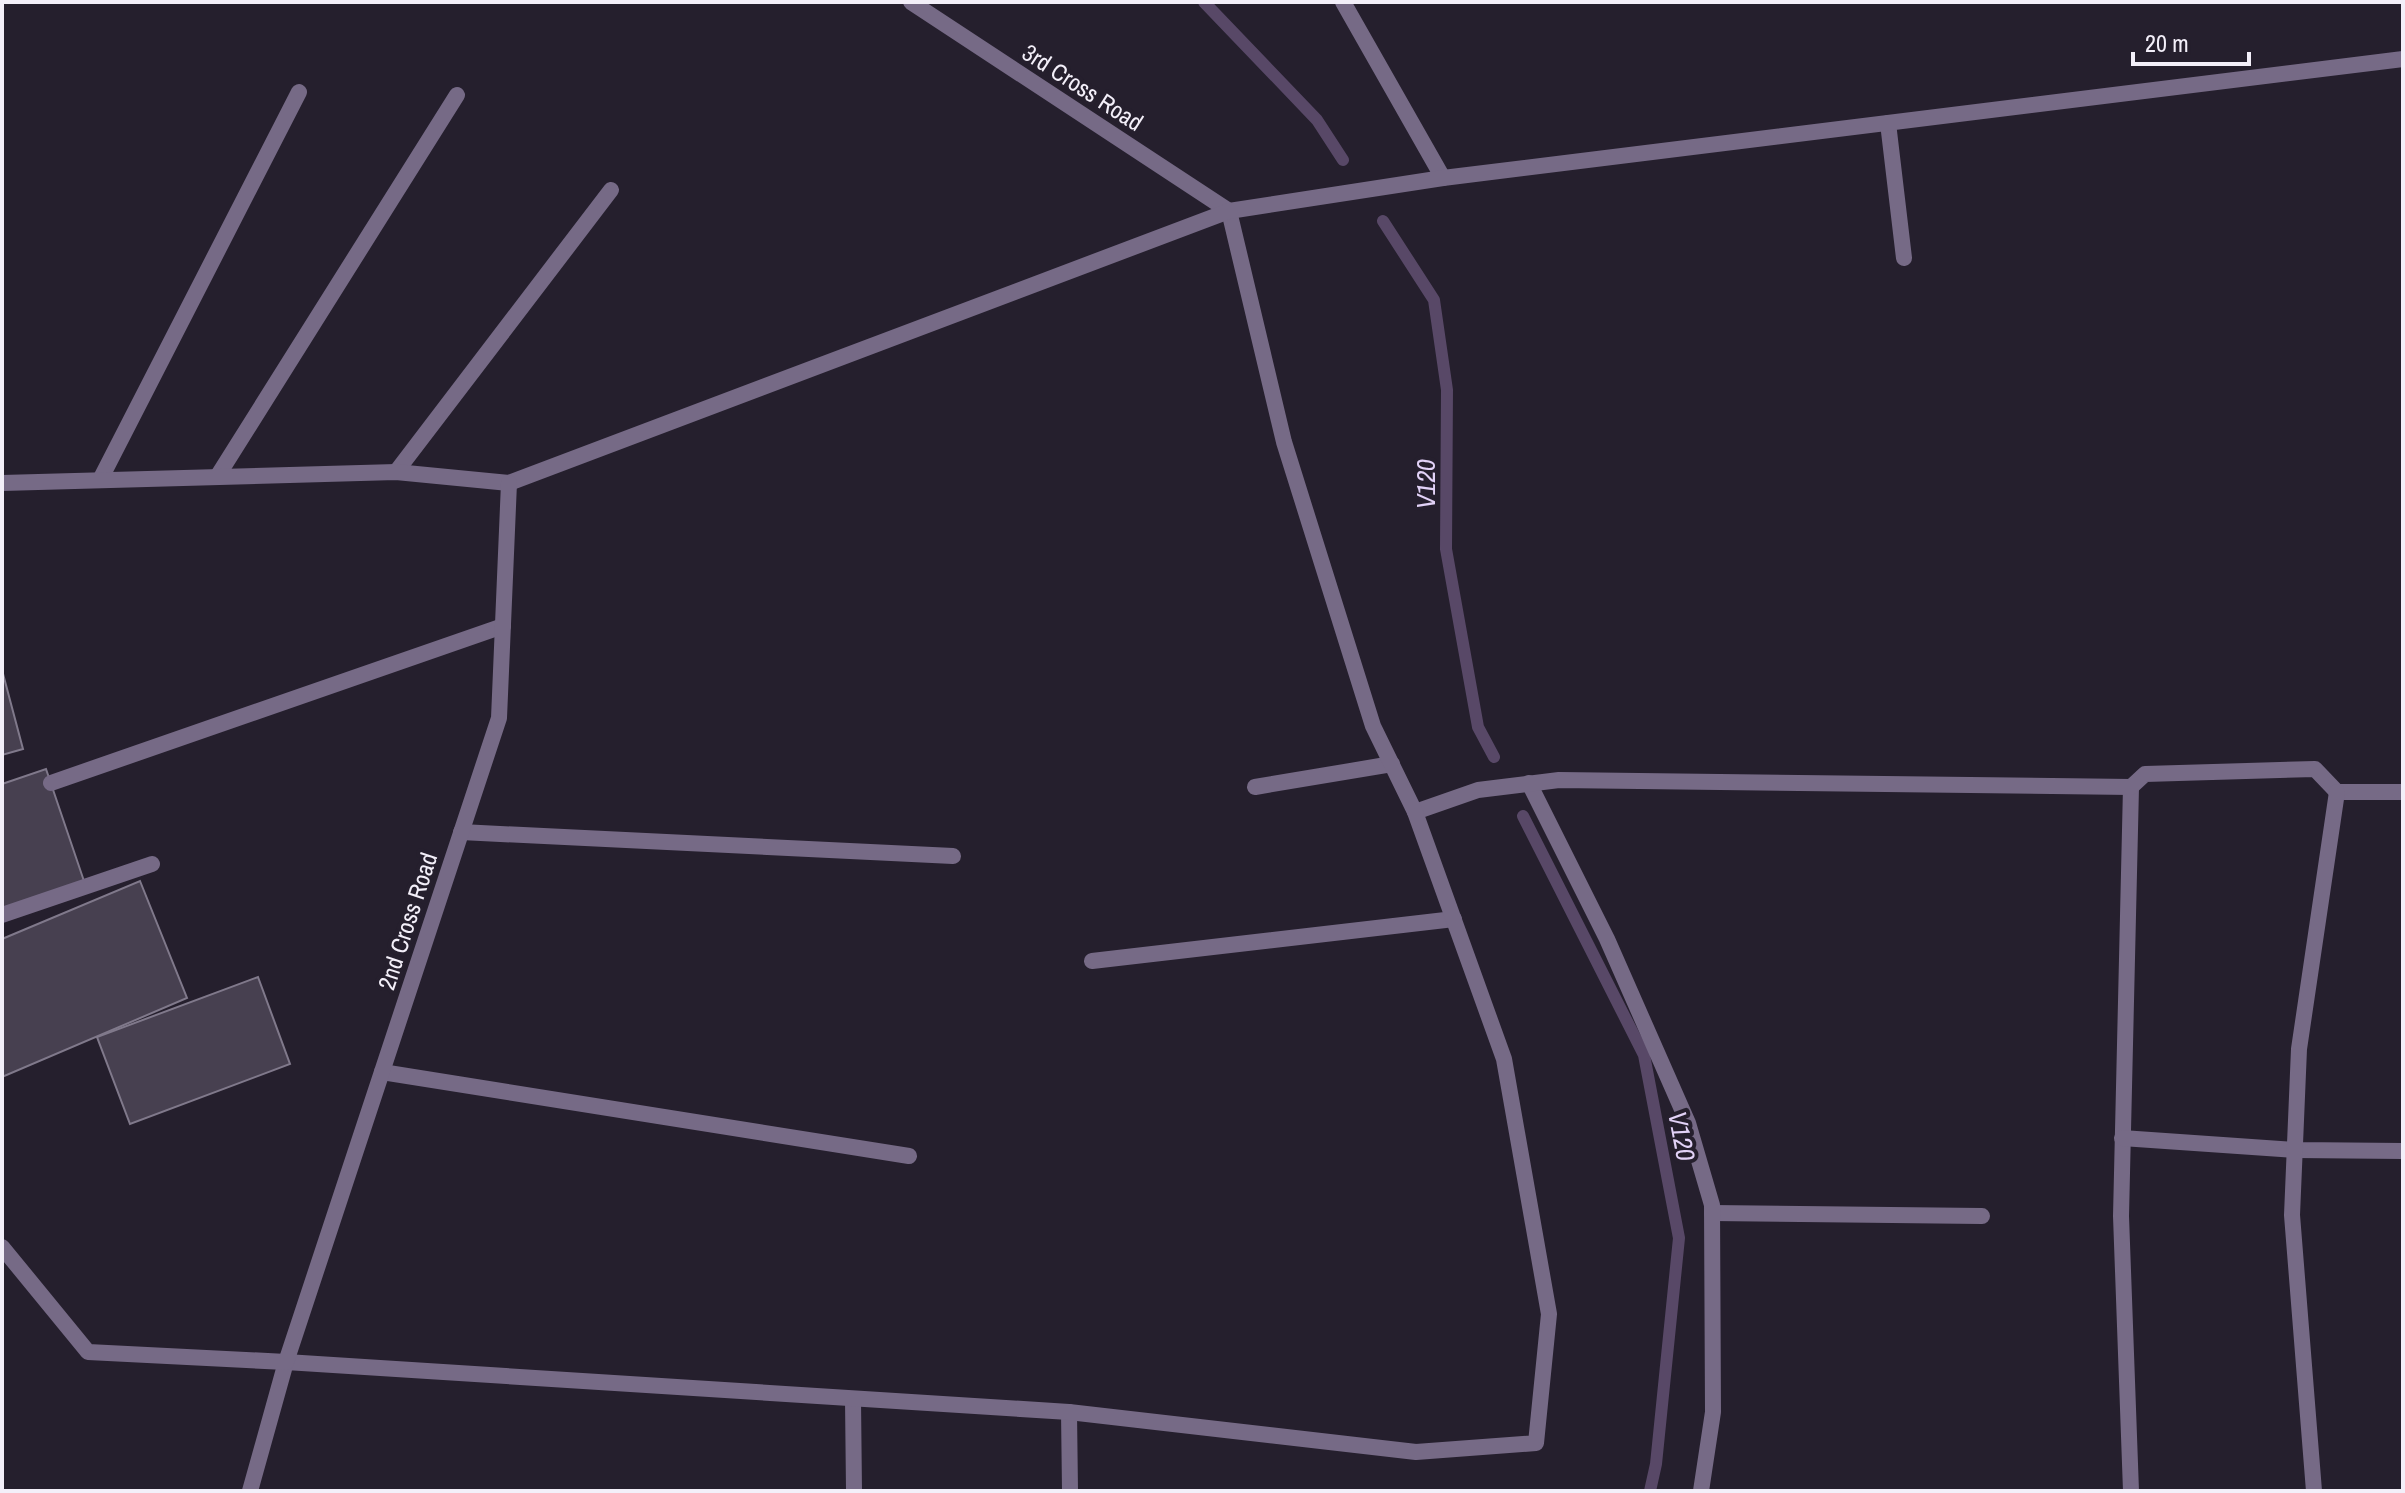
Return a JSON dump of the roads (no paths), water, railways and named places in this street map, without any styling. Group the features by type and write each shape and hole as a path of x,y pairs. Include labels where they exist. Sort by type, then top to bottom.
{"street":[{"name":"3rd Cross Road","path":"911,2 1229,211"},
{"path":"1343,2 1443,178"},
{"path":"2,483 396,472 509,483 1229,211 1443,178 2403,59"},
{"path":"100,480 299,92"},
{"path":"217,477 457,95"},
{"path":"1888,123 1904,258"},
{"path":"396,472 611,190"},
{"path":"2,1247 88,1352 1069,1412 1416,1452 1536,1443 1549,1314 1504,1059 1415,812 1373,726 1284,442 1229,211"},
{"name":"2nd Cross Road","path":"250,1491 286,1362 499,718 509,483"},
{"path":"51,783 503,626"},
{"path":"1255,787 1392,764"},
{"path":"1415,812 1478,790 1559,780 2131,787 2145,774 2315,769 2337,792 2403,792"},
{"path":"1529,783 1607,939 1688,1123 1712,1213 1713,1412 1701,1491"},
{"path":"2131,787 2121,1216 2131,1491"},
{"path":"2314,1491 2292,1215 2299,1049 2337,792"},
{"path":"461,832 953,856"},
{"path":"2,915 152,864"},
{"path":"1092,961 1454,919"},
{"path":"382,1072 909,1156"},
{"path":"2122,1138 2295,1150 2403,1151"},
{"path":"1712,1213 1982,1216"},
{"path":"853,1400 854,1491"},
{"path":"1069,1412 1070,1491"}],"waterway":[{"name":"V120","path":"1204,2 1317,120 1343,160"},
{"name":"V120","path":"1383,221 1434,300 1447,390 1446,549 1478,727 1494,757"},
{"name":"V120","path":"1523,816 1644,1055 1679,1238 1656,1464 1650,1491"}]}
